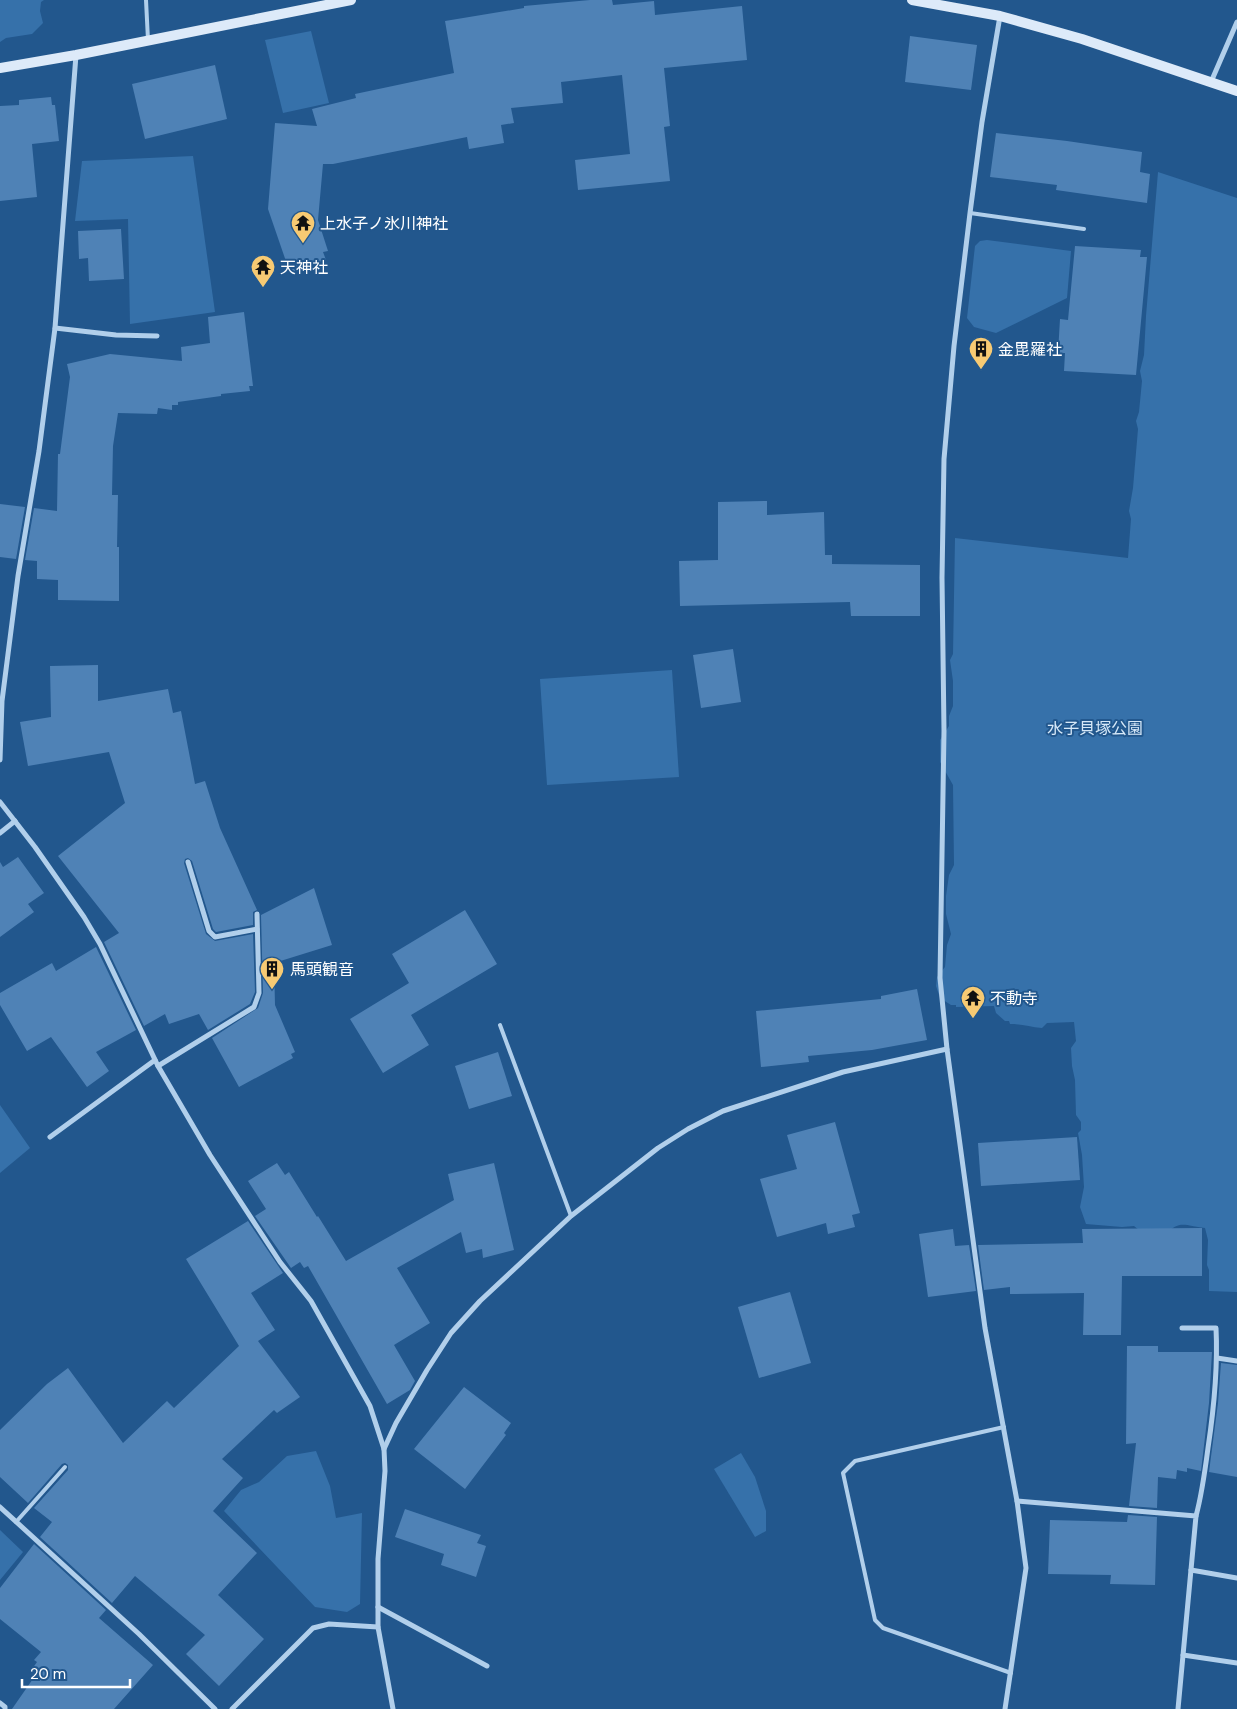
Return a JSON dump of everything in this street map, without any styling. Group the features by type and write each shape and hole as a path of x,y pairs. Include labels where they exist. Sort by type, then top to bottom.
{"street":[{"path":"0,68 76,55 352,0"},
{"path":"912,0 960,4 1082,39 1237,91"},
{"path":"1000,16 982,122 970,213 954,346 944,459 942,578 944,750 940,978 947,1049 986,1328 1026,1568 1006,1709"},
{"path":"1211,82 1237,22"},
{"path":"0,760 2,701 18,576 39,451 54,328 76,55"},
{"path":"54,328 116,335 157,336"},
{"path":"0,802 84,917 100,944 154,1060 210,1155 280,1262 311,1301 370,1406 384,1449 378,1559 378,1627 393,1709"},
{"path":"0,833 15,821"},
{"path":"188,862 209,931 215,937 257,929"},
{"path":"158,1066 254,1007 259,993 257,914"},
{"path":"384,1449 396,1423 426,1370 452,1333 480,1301 571,1216 658,1148 688,1129 723,1111 843,1072 947,1049"},
{"path":"50,1137 154,1060"},
{"path":"1178,1709 1196,1516 1202,1495 1212,1425 1217,1358 1216,1328 1182,1328"},
{"path":"1217,1358 1237,1361"},
{"path":"1016,1501 1196,1516"},
{"path":"0,1508 139,1634 215,1709"},
{"path":"1191,1570 1237,1578"},
{"path":"378,1607 487,1666"},
{"path":"232,1709 313,1628 329,1624 378,1627"},
{"path":"1183,1655 1237,1663"},
{"path":"0,1703 5,1706 5,1709"}],"lane":[{"path":"146,0 148,40"},
{"path":"970,213 1084,229"},
{"path":"500,1025 571,1216"},
{"path":"1004,1427 855,1462 843,1473 875,1620 883,1628 1011,1673"},
{"path":"16,1522 65,1467"}],"green space":[{"path":"0,0 44,0 41,2 40,11 43,23 32,34 6,38 0,42"},
{"path":"311,31 329,103 283,113 265,40"},
{"path":"193,156 215,312 130,324 128,219 75,221 82,161"},
{"name":"水子貝塚公園","path":"1158,172 1237,198 1237,1292 1209,1291 1208,1240 1205,1228 1178,1225 1164,1236 1145,1235 1134,1226 1086,1224 1080,1207 1084,1187 1082,1155 1078,1133 1081,1130 1081,1122 1076,1115 1075,1080 1072,1066 1071,1048 1076,1041 1074,1022 1047,1023 1042,1028 1010,1024 1009,1021 1005,1021 996,1013 994,1006 956,1007 956,1005 951,1005 940,998 936,986 937,977 945,967 947,945 951,934 946,914 946,896 949,875 954,865 953,785 940,762 940,740 949,726 949,716 953,706 953,681 950,660 953,654 955,538 1128,558 1131,519 1129,511 1133,488 1138,429 1136,421 1139,412 1142,381 1140,371 1144,355"},
{"path":"987,240 1071,251 1067,298 996,333 974,327 967,318 975,246 980,241"},
{"path":"672,670 679,777 547,785 540,679"},
{"path":"0,1105 30,1148 0,1173"},
{"path":"316,1451 330,1486 336,1518 362,1513 360,1604 347,1612 315,1607 224,1511 241,1490 259,1482 287,1456"},
{"path":"741,1453 755,1477 766,1511 766,1531 755,1537 714,1469"},
{"path":"0,1530 23,1552 0,1580"}],"building":[{"path":"612,0 613,5 654,1 655,15 742,6 747,60 664,68 670,126 664,127 670,181 578,190 575,160 630,154 622,75 561,82 563,103 511,108 514,123 501,125 504,143 469,149 467,137 333,164 323,164 318,220 328,251 323,252 326,260 290,273 268,209 275,123 317,126 312,109 356,98 355,94 454,73 445,21 524,8 524,6"},
{"path":"910,36 977,45 971,90 905,82"},
{"path":"215,65 227,119 145,139 132,84"},
{"path":"51,97 52,105 55,105 59,141 32,144 37,197 0,201 0,106 19,105 19,100"},
{"path":"996,133 1142,152 1140,172 1150,174 1147,203 1056,190 1057,185 990,177"},
{"path":"121,229 124,279 89,281 88,258 79,259 78,231"},
{"path":"1075,246 1141,250 1140,257 1147,257 1136,375 1064,371 1065,353 1058,353 1060,319 1068,320"},
{"path":"244,312 253,386 249,386 250,391 178,402 178,405 172,405 172,410 158,408 157,414 118,413 113,446 112,495 118,495 119,601 58,600 58,580 37,579 37,561 25,560 34,508 57,511 58,454 60,454 70,377 67,364 110,354 182,361 181,347 210,343 208,317"},
{"path":"767,501 767,515 824,512 825,555 832,555 832,564 920,565 920,616 851,616 850,602 680,606 679,561 718,560 718,502"},
{"path":"0,504 25,507 16,559 0,557"},
{"path":"733,649 741,702 701,708 693,655"},
{"path":"98,665 98,701 168,689 173,713 181,711 195,784 205,781 220,828 257,910 253,912 253,925 216,932 213,929 192,861 188,858 185,859 184,863 206,934 215,941 253,934 255,992 250,1004 208,1030 199,1014 169,1024 165,1014 144,1026 104,942 119,933 58,856 125,803 109,752 28,766 20,722 51,717 50,666"},
{"path":"18,857 44,893 28,904 34,912 0,937 0,862 3,867"},
{"path":"314,888 332,945 274,963 275,1005 295,1052 291,1054 293,1058 239,1087 212,1038 258,1008 263,993 261,915"},
{"path":"465,910 497,964 411,1015 429,1045 383,1073 350,1019 409,983 392,954"},
{"path":"96,947 136,1030 96,1052 109,1071 87,1087 51,1037 27,1051 0,1005 0,993 52,963 56,971"},
{"path":"917,989 927,1040 872,1050 808,1056 809,1062 761,1067 756,1011 881,999 881,996"},
{"path":"498,1052 512,1096 469,1109 455,1066"},
{"path":"835,1122 860,1213 852,1215 855,1227 828,1234 826,1223 777,1237 760,1179 797,1169 787,1135"},
{"path":"1077,1137 1080,1180 981,1186 978,1143"},
{"path":"277,1163 285,1175 289,1172 346,1261 454,1200 448,1174 494,1163 514,1250 483,1258 482,1249 466,1253 461,1232 397,1268 430,1323 394,1345 415,1381 410,1390 387,1404 308,1266 304,1268 300,1262 291,1268 255,1216 266,1209 248,1181"},
{"path":"248,1221 283,1273 251,1293 275,1330 258,1341 300,1397 277,1413 274,1410 222,1459 243,1478 213,1511 257,1553 218,1595 264,1639 219,1686 186,1654 205,1635 135,1576 112,1603 40,1537 52,1522 34,1508 68,1470 68,1465 62,1464 28,1503 0,1477 0,1430 47,1384 68,1368 123,1443 167,1401 174,1408 239,1346 186,1259"},
{"path":"1202,1228 1202,1276 1122,1276 1121,1335 1083,1335 1084,1293 1010,1294 1010,1287 984,1290 978,1245 1083,1243 1082,1229"},
{"path":"953,1229 955,1246 969,1245 976,1291 928,1297 919,1234"},
{"path":"790,1292 811,1363 759,1378 738,1307"},
{"path":"1127,1346 1158,1346 1158,1352 1212,1352 1209,1403 1201,1471 1187,1468 1187,1472 1177,1470 1176,1479 1158,1477 1157,1508 1129,1506 1136,1443 1126,1444"},
{"path":"1221,1363 1237,1365 1237,1477 1209,1472"},
{"path":"464,1387 511,1423 504,1433 506,1435 465,1489 414,1449"},
{"path":"405,1509 481,1535 477,1543 486,1546 476,1577 441,1565 444,1554 395,1537"},
{"path":"1128,1515 1157,1517 1155,1585 1110,1584 1111,1575 1048,1574 1050,1520 1127,1522"},
{"path":"34,1544 106,1610 99,1618 153,1665 114,1709 12,1709 37,1673 32,1669 37,1662 34,1660 41,1652 0,1619 0,1588"}],"place":[{"name":"上水子ノ氷川神社","path":"303,244"},
{"name":"天神社","path":"263,288"},
{"name":"金毘羅社","path":"981,370"},
{"name":"馬頭観音","path":"272,990"},
{"name":"不動寺","path":"973,1019"}]}
